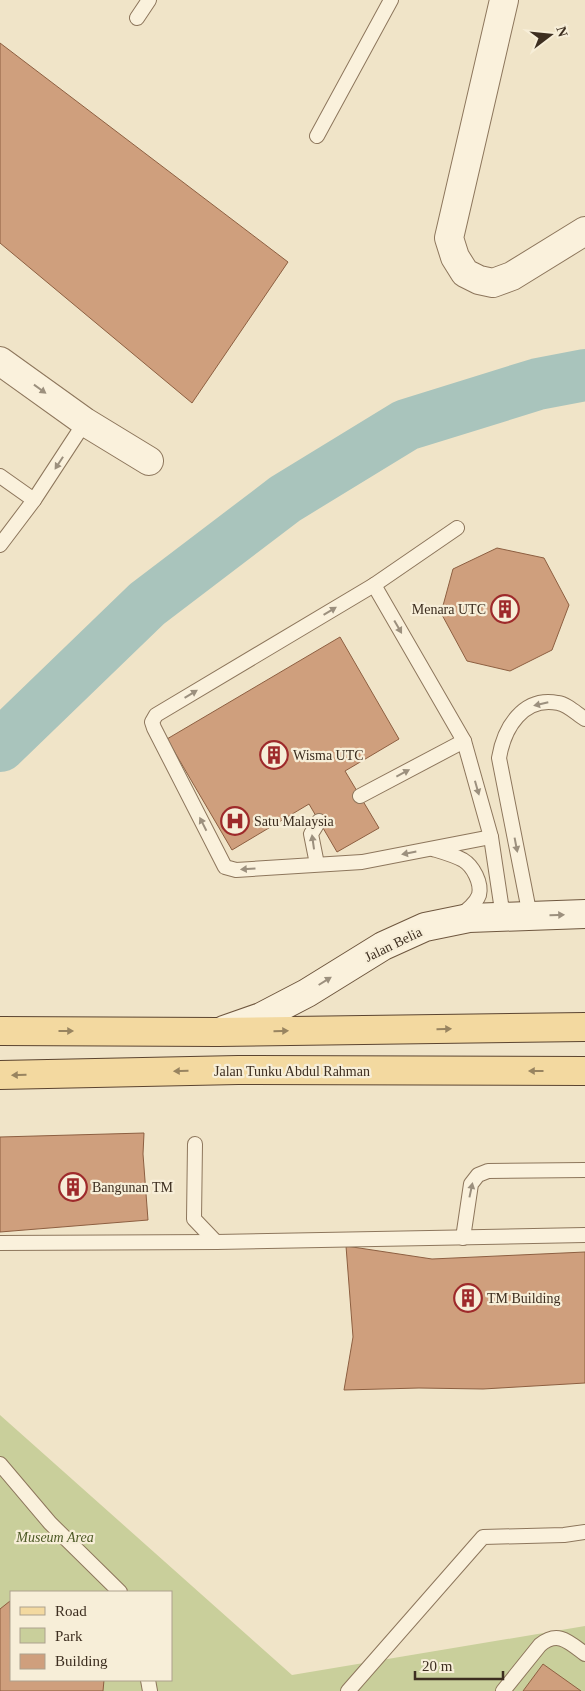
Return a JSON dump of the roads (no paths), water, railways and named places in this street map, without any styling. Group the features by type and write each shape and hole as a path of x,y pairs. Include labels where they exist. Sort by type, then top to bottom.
{"main road":[{"path":"0,1031 218,1032 585,1027"},
{"name":"Jalan Tunku Abdul Rahman","path":"0,1075 238,1070 585,1071"}],"street":[{"path":"504,0 449,238 455,257 465,273 479,280 492,283 512,276 585,231"},
{"path":"0,361 85,422 149,462"},
{"name":"Jalan Belia","path":"218,1032 261,1017 307,993 383,946 425,927 469,918 585,914"}],"lane":[{"path":"137,18 149,0"},
{"path":"317,136 391,0"},
{"path":"0,545 34,500 85,422"},
{"path":"0,476 34,500"},
{"path":"456,528 374,585 156,715 152,722 225,867 236,870 362,862 491,837"},
{"path":"374,585 464,741 491,837 517,916"},
{"path":"517,916 499,758 502,742 512,722 526,709 543,702 560,703 585,718"},
{"path":"360,796 464,741"},
{"path":"316,864 311,834 318,821"},
{"path":"433,848 462,860 472,867 477,880 479,894 476,899 467,911 451,922"},
{"path":"195,1144 194,1219 216,1242"},
{"path":"463,1238 471,1184 478,1175 488,1171 585,1170"},
{"path":"0,1243 216,1242 585,1235"},
{"path":"0,1464 50,1523 119,1591"},
{"path":"348,1691 483,1537 564,1535 585,1532"},
{"path":"503,1691 546,1640 554,1637 562,1638 585,1654"}],"waterway":[{"path":"0,746 147,604 285,499 406,425 538,384 585,375"}],"place":[{"name":"Menara UTC","path":"505,609"},
{"name":"Wisma UTC","path":"274,755"},
{"name":"Satu Malaysia","path":"235,821"},
{"name":"Bangunan TM","path":"73,1187"},
{"name":"TM Building","path":"468,1298"}],"park label":[{"name":"Museum Area","path":"55,1537"}]}
